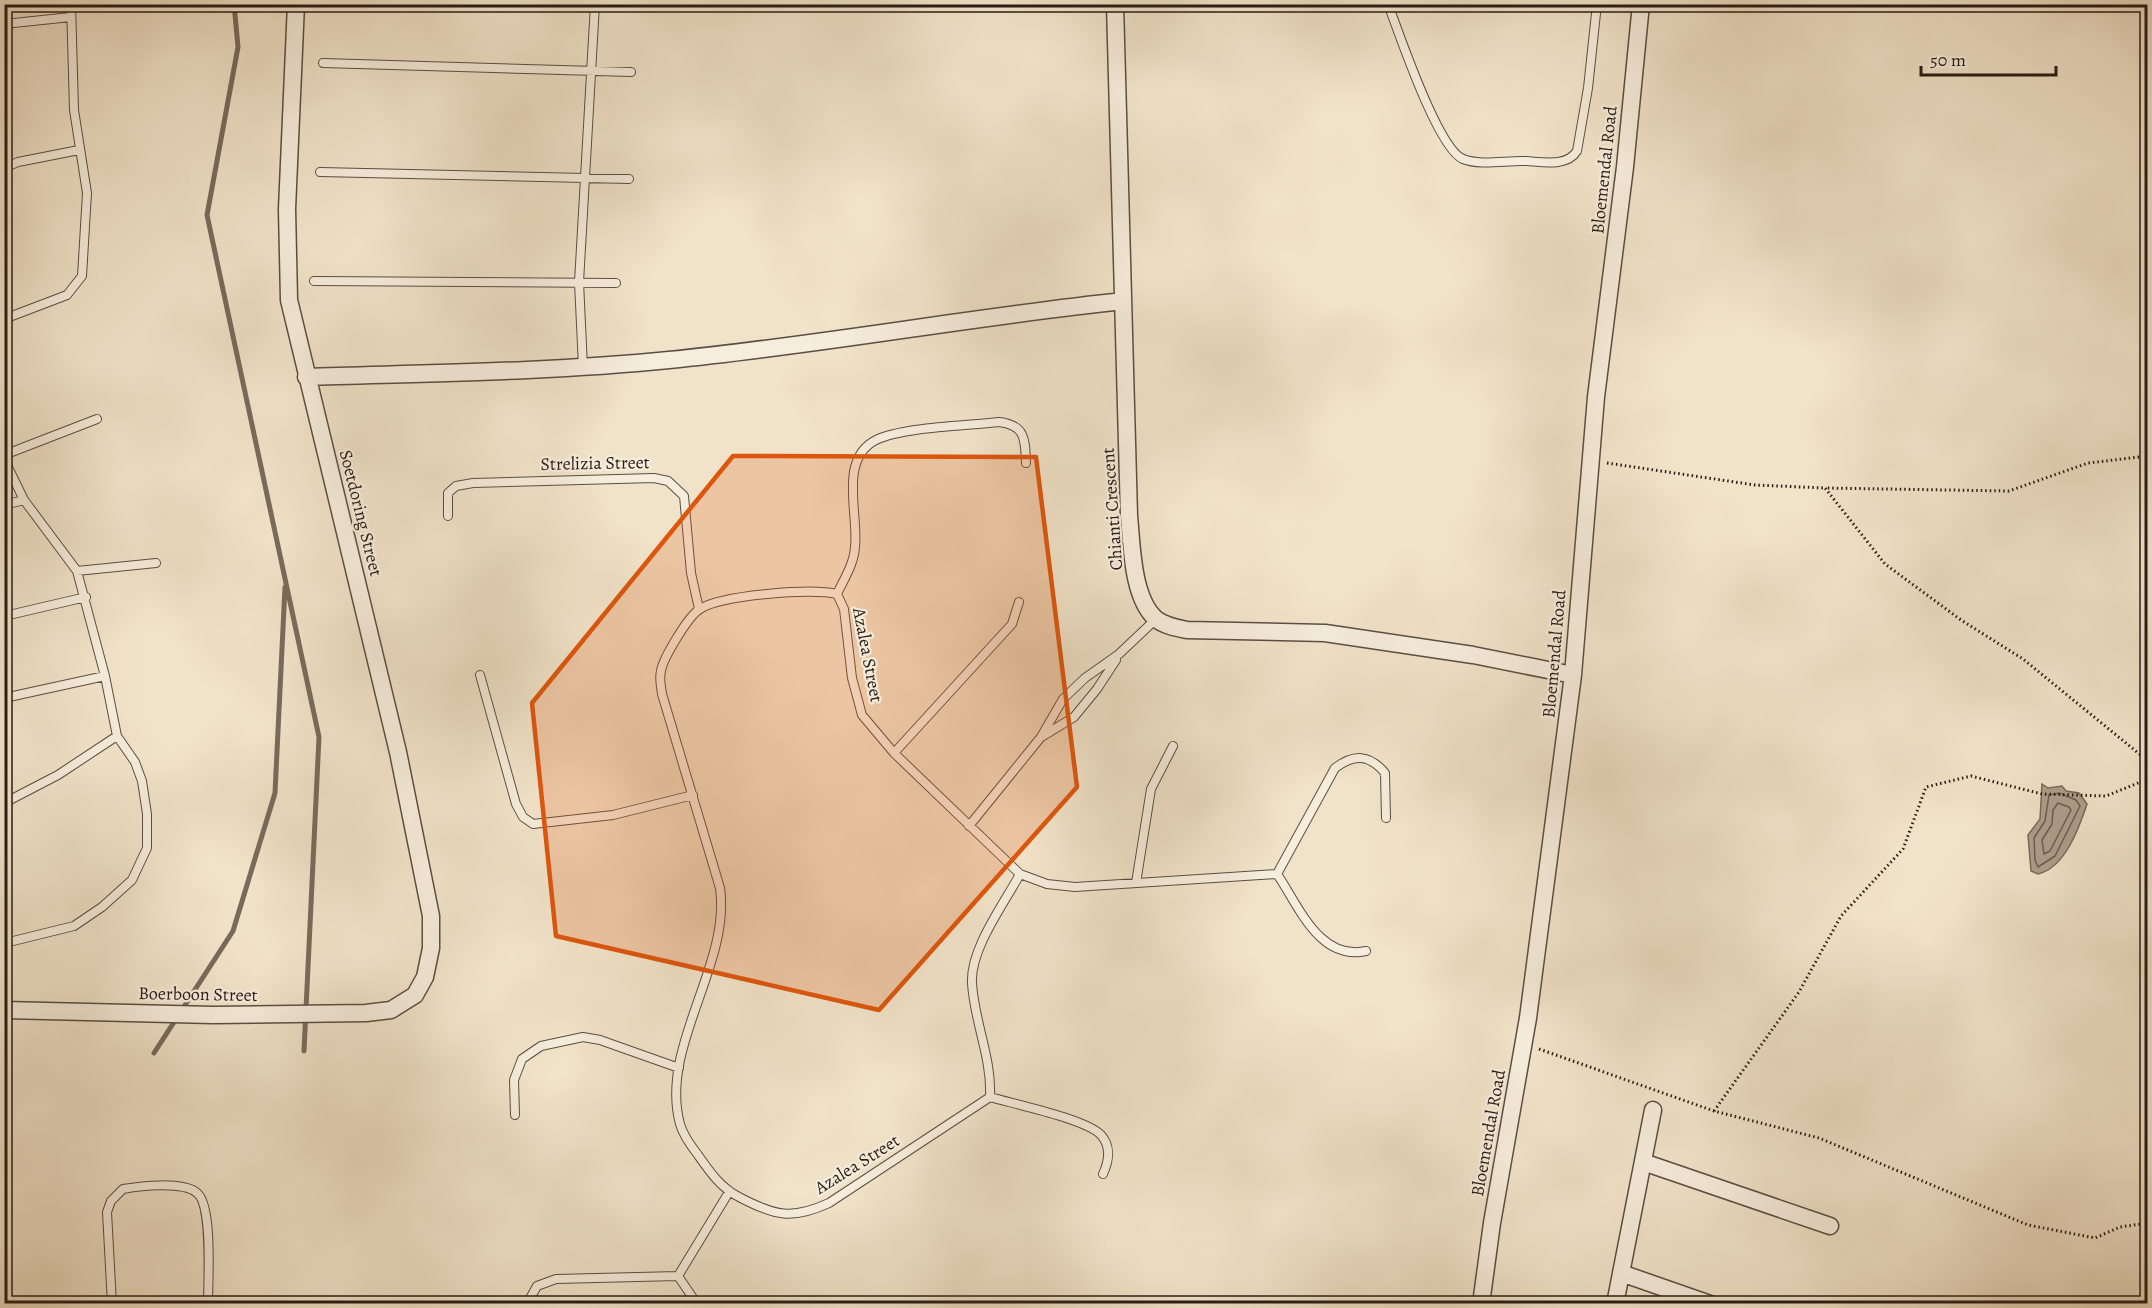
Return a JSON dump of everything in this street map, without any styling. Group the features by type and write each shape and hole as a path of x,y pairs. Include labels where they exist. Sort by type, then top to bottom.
{"street":[{"name":"Soetdoring Street","path":"296,4 286,257 289,300 398,753 431,916 430,948 425,977 415,995 391,1010"},
{"name":"Chianti Crescent","path":"1115,4 1129,516 1134,567 1140,591 1156,619"},
{"name":"Bloemendal Road","path":"1481,1304 1492,1223 1523,1043 1573,675 1590,461 1625,167 1641,4"},
{"path":"306,377 583,368 825,343 1034,310 1123,301"},
{"path":"1156,619 1171,627 1187,630 1325,633 1473,655 1573,675"},
{"name":"Boerboon Street","path":"4,1010 213,1015 391,1010"},
{"path":"1615,1304 1653,1110"},
{"path":"1644,1162 1830,1226"},
{"path":"1621,1273 1710,1304"}],"lane":[{"path":"4,319 67,295 82,276 87,193 78,150 74,110 71,4"},
{"path":"583,368 579,282 595,4"},
{"path":"1388,4 1429,108 1445,142 1454,154 1474,161 1549,162 1566,161 1577,151 1588,88 1596,4"},
{"path":"4,24 71,17"},
{"path":"323,63 591,69 631,72"},
{"path":"4,168 18,162 78,150"},
{"path":"320,172 629,178"},
{"path":"314,281 616,283"},
{"path":"13,941 74,926 102,908 124,887 141,863 147,837 142,781 135,762 117,736 86,597 77,571 24,500 4,457 97,418"},
{"name":"Azalea Street","path":"837,594 853,560 856,546 854,477 865,448 876,440 897,434 999,422 1013,424 1021,432 1026,463"},
{"name":"Strelizia Street","path":"448,516 448,493 456,486 473,483 654,478 668,481 684,496 691,573 699,609"},
{"path":"4,505 24,500"},
{"path":"77,571 156,563"},
{"name":"Azalea Street","path":"837,594 820,590 803,591 723,601 699,609 665,661 660,680 723,904 718,933 679,1068 677,1107 680,1125 713,1177 729,1192 792,1216 829,1203 990,1097"},
{"name":"Azalea Street","path":"837,594 844,609 856,700 862,715 894,753 1020,874"},
{"path":"9,615 86,597"},
{"path":"894,753 1012,624 1019,602"},
{"path":"969,826 1041,737 1063,699 1085,678 1119,654 1156,619"},
{"path":"1041,737 1074,717 1097,689 1119,654"},
{"path":"480,675 516,804 523,817 532,824 614,815 693,795"},
{"path":"4,699 105,676"},
{"path":"6,802 58,775 117,736"},
{"path":"1136,883 1151,789 1173,747"},
{"path":"1277,874 1335,768 1344,761 1354,757 1368,758 1385,772 1386,818"},
{"path":"1103,1174 1109,1162 1108,1149 1101,1135 1085,1125 990,1097 988,1066 972,984 973,968 979,948 1020,874 1047,884 1075,886 1277,874"},
{"path":"1277,874 1322,940 1342,952 1366,951"},
{"path":"515,1115 514,1080 522,1059 541,1046 583,1037 600,1040 679,1068"},
{"path":"112,1304 107,1212 111,1201 123,1189 161,1185 187,1188 197,1192 204,1201 207,1216 208,1304"},
{"path":"678,1276 729,1192"},
{"path":"526,1304 537,1286 556,1279 678,1276"},
{"path":"678,1276 697,1304"}],"path":[{"path":"1590,461 1755,485 2009,491 2088,463 2148,456"},
{"path":"1825,488 1885,564 1961,620 2023,659 2148,761"},
{"path":"1714,1111 1799,992 1841,916 1903,849 1926,787 1971,776 2042,794 2106,796 2148,779"},
{"path":"1523,1043 1714,1111 1819,1138 2028,1225 2095,1238 2120,1227 2148,1223"}],"highlighted area":[{"path":"733,456 1036,457 1077,787 879,1010 556,936 532,703"}],"water":[{"path":"2042,784 2048,788 2062,786 2066,791 2079,793 2087,804 2070,846 2063,856 2048,870 2038,874 2031,871 2028,835 2040,819"}],"waterway":[{"path":"234,4 238,47 207,215 319,737 304,1051"},
{"path":"154,1053 233,931 275,793 285,587"}]}
